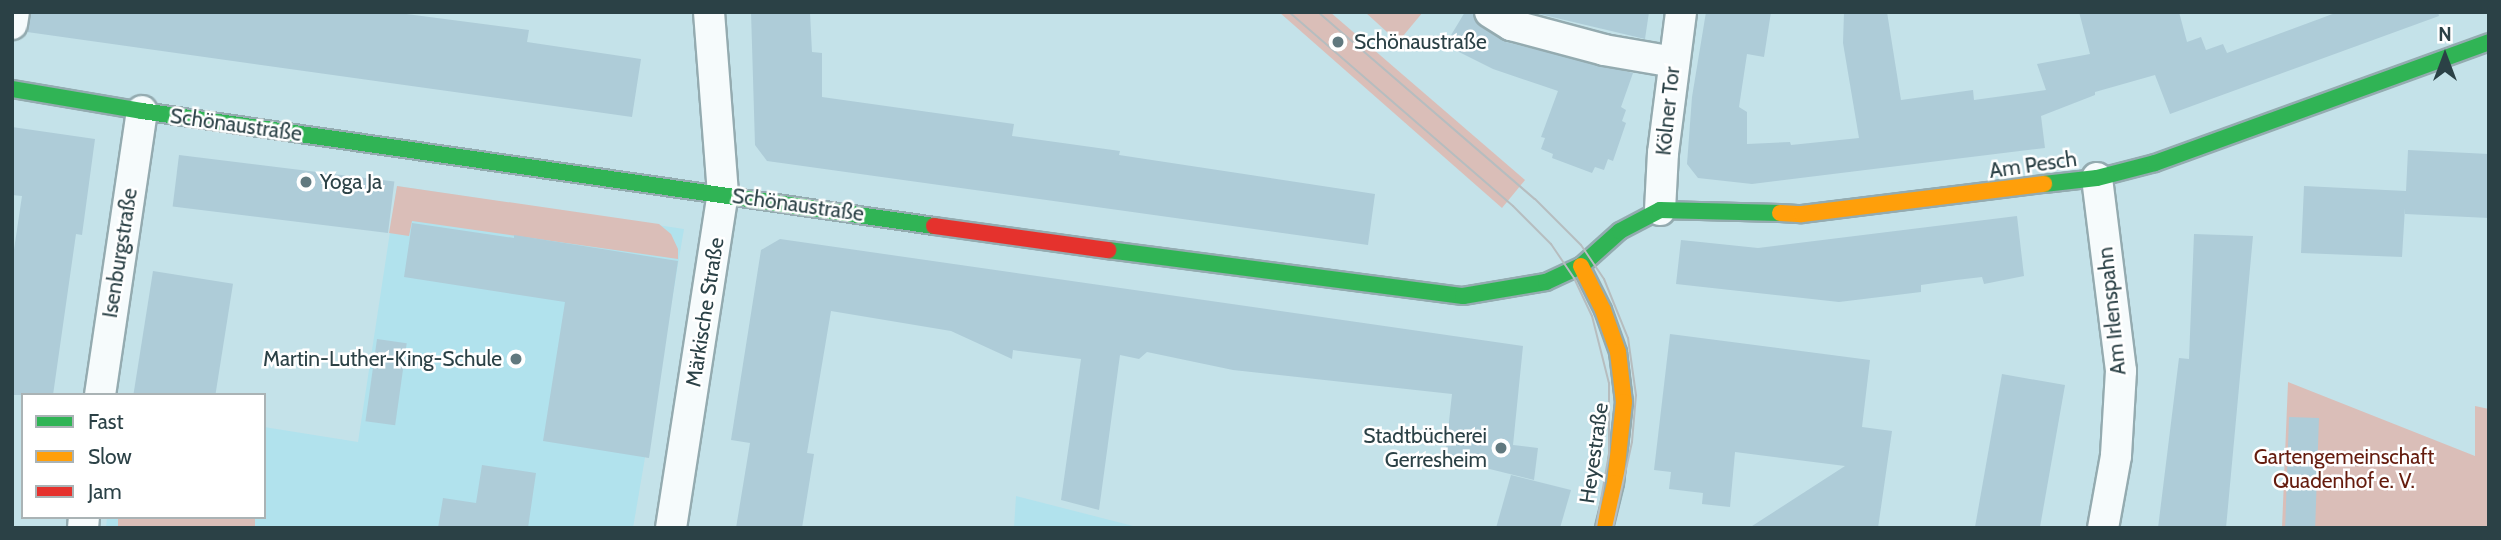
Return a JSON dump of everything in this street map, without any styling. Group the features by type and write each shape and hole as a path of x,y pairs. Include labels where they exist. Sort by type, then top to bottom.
{"street":[{"path":"12,24 14,12"},
{"name":"Märkische Straße","path":"671,528 723,194 709,12"},
{"path":"1490,12 1511,25 1536,32 1604,50 1674,62"},
{"name":"Kölner Tor","path":"1660,210 1663,153 1681,12"},
{"name":"Am Pesch","path":"1581,266 1620,231 1660,210 1802,215 2097,177 2155,163 2489,42"},
{"name":"Schönaustraße","path":"12,89 142,111 1049,243 1441,294 1463,296 1517,289 1546,282 1581,266"},
{"name":"Isenburgstraße","path":"100,393 142,111"},
{"name":"Am Irlenspahn","path":"2097,177 2121,371 2116,456 2103,528"},
{"name":"Heyestraße","path":"1581,266 1603,310 1618,352 1624,402 1617,470 1604,528"}],"shaded area":[{"name":"Martin-Luther-King-Schule","path":"397,186 684,229 633,528 106,528 107,519 266,519 266,427 358,442"},
{"path":"1016,496 1141,528 1014,528"}],"green space":[{"path":"1279,12 1330,12 1525,180 1502,208"},
{"path":"1365,12 1423,12 1398,42"},
{"path":"397,186 659,224 671,234 678,249 678,259 412,221 409,236 389,233"},
{"name":"Gartengemeinschaft Quadenhof e. V.","path":"2288,382 2475,456 2475,406 2489,409 2489,528 2282,528"},
{"path":"118,519 255,519 255,528 118,528"}],"building":[{"path":"31,12 391,12 529,30 527,42 641,59 632,117 27,32"},
{"path":"751,12 810,12 812,52 822,53 822,97 1014,124 1012,136 1120,151 1119,155 1375,194 1368,245 767,161 755,145"},
{"path":"1465,12 1473,14 1480,26 1506,42 1633,73 1621,107 1626,110 1622,121 1626,123 1613,161 1608,159 1604,170 1595,167 1592,173 1552,158 1553,154 1541,149 1545,138 1541,137 1558,91 1493,69 1445,45"},
{"path":"1531,12 1649,12 1645,39"},
{"path":"1706,12 1771,12 1764,57 1747,54 1739,107 1747,112 1747,144 1790,142 1791,145 1859,138 1843,43 1844,12 1887,12 1901,100 1973,90 1974,100 2046,90 2037,64 2090,54 2079,12 2179,12 2187,42 2201,37 2206,50 2223,44 2227,53 2338,12 2438,12 2439,16 2170,114 2155,75 2095,92 2095,95 2041,116 2045,148 1752,184 1698,178 1687,164 1692,97"},
{"path":"12,127 95,139 82,235 76,234 53,393 12,395 12,263 22,196 12,195"},
{"path":"2408,150 2489,154 2489,218 2405,214 2405,208 2402,257 2301,253 2304,186 2406,191"},
{"path":"179,155 394,181 388,233 173,207"},
{"path":"2017,216 2024,276 1984,284 1982,277 1956,280 1921,285 1921,292 1839,302 1676,284 1681,240 1758,248"},
{"path":"412,223 514,238 514,235 678,261 649,458 543,441 565,302 404,277"},
{"path":"2194,234 2253,236 2226,528 2158,528 2179,358 2189,359"},
{"path":"780,239 1523,346 1513,445 1538,448 1534,480 1445,458 1452,394 1233,370 1147,352 1139,359 1120,355 1099,510 1061,500 1081,359 1013,350 1012,359 951,331 831,311 807,453 814,454 802,528 736,528 750,443 731,440 761,250"},
{"path":"153,271 233,284 216,393 134,393"},
{"path":"1670,334 1870,360 1862,427 1892,431 1878,528 1749,528 1845,466 1735,452 1730,507 1702,504 1703,493 1669,489 1671,472 1654,470"},
{"path":"377,339 407,343 395,425 365,421"},
{"path":"2002,374 2065,385 2040,528 1975,528"},
{"path":"2289,417 2319,418 2315,527 2285,526"},
{"path":"482,465 536,473 528,528 438,528 443,498 476,503"},
{"path":"1511,475 1571,490 1560,528 1496,528"}],"tram line":[{"path":"1289,12 1513,206 1551,244 1574,278 1592,316 1609,383 1609,454 1596,528"},
{"path":"1318,12 1535,199 1581,245 1604,279 1628,338 1636,395 1632,442 1613,528"}],"traffic: fast":[{"path":"2044,184 2097,178 2155,163 2489,42"},
{"path":"12,89 142,111 934,226"},
{"path":"1108,250 1463,296 1546,282 1581,266 1620,231 1660,210 1780,213"}],"traffic: slow":[{"path":"1780,213 1802,214 2044,184"},
{"path":"1581,266 1603,310 1618,352 1624,402 1615,483 1604,528"}],"traffic: jam":[{"path":"934,226 1108,250"}],"place":[{"name":"Schönaustraße","path":"1338,42"},
{"name":"Yoga Ja","path":"306,182"},
{"name":"Martin-Luther-King-Schule","path":"516,359"},
{"name":"Stadtbücherei Gerresheim","path":"1501,448"}]}
